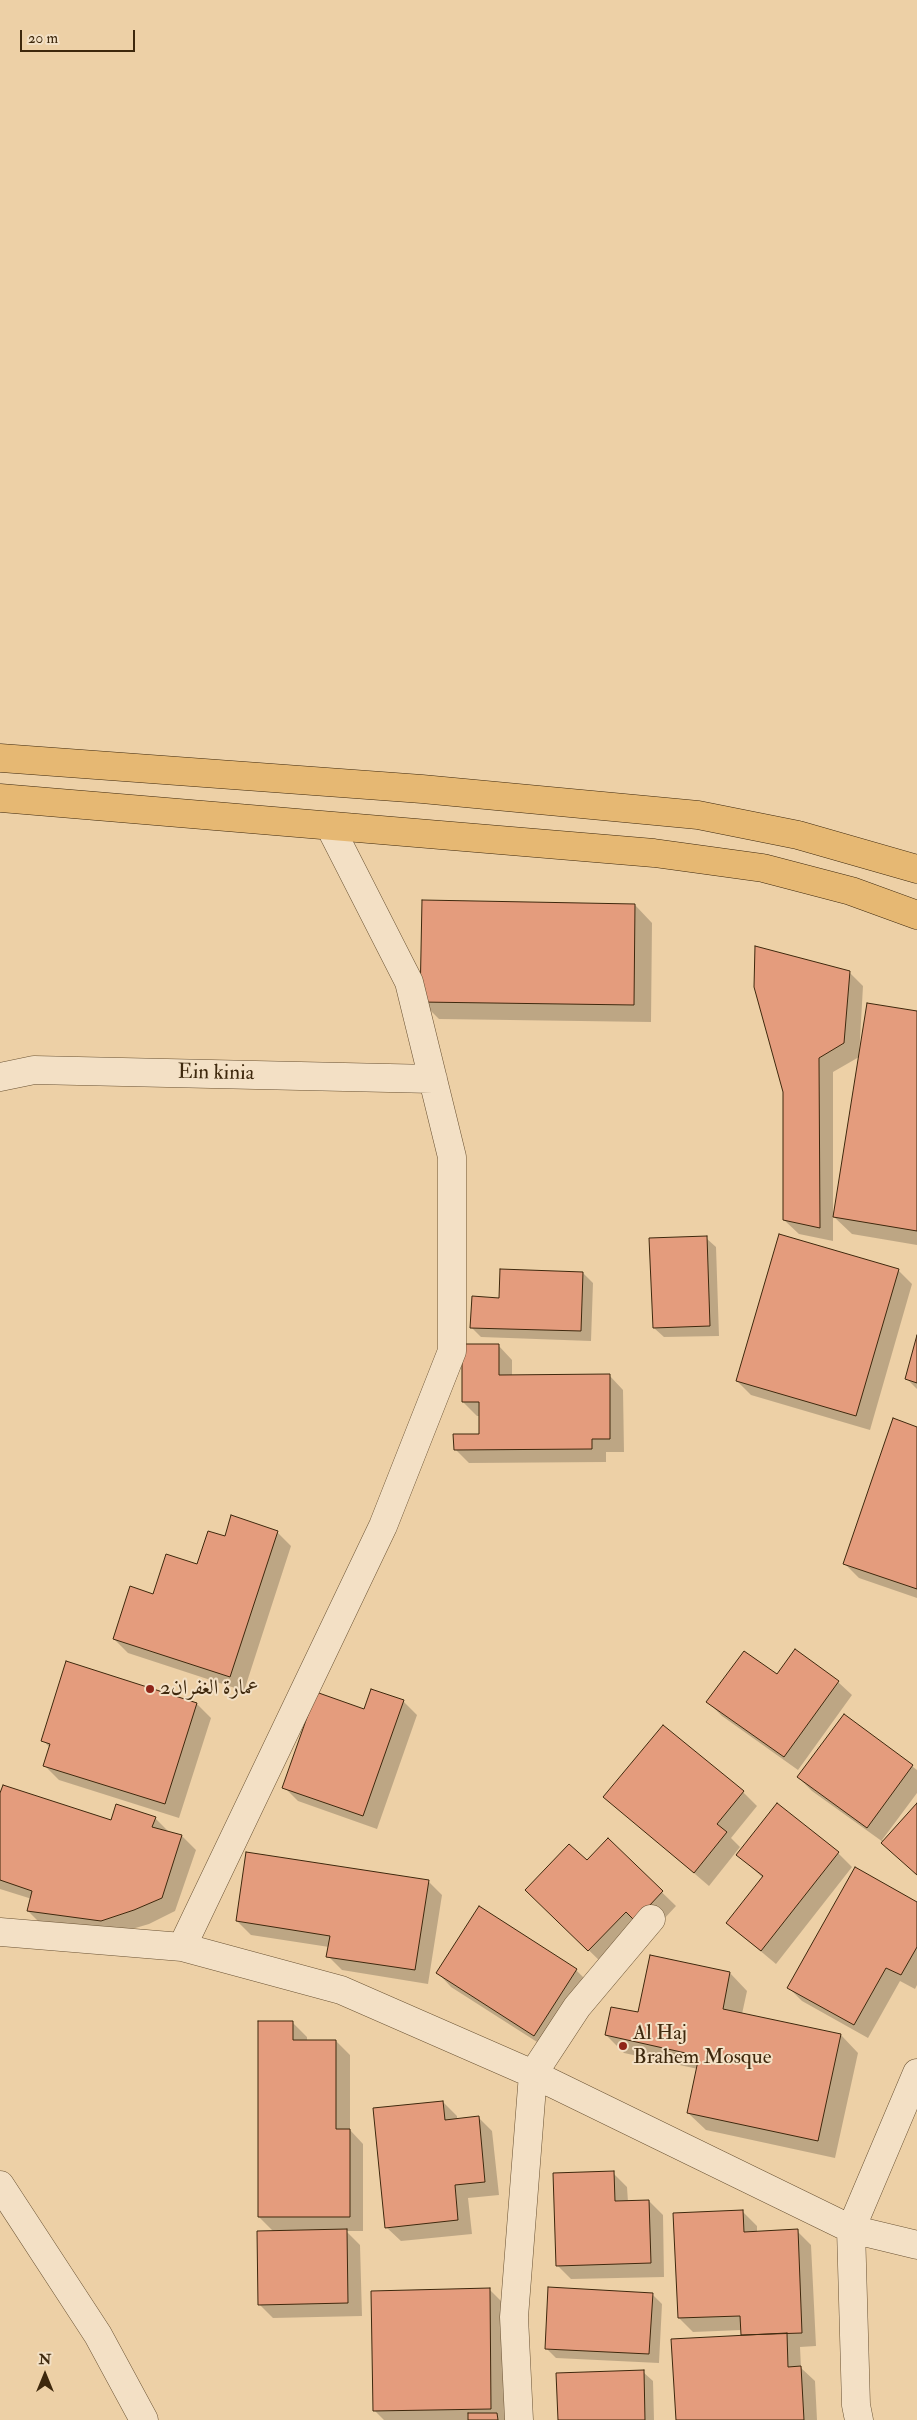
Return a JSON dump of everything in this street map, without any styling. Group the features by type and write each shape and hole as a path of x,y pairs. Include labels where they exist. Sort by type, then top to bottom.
{"main road":[{"path":"0,758 422,789 698,814 798,835 917,869"},
{"path":"0,798 654,854 762,868 851,891 917,915"}],"street":[{"path":"182,1947 382,1526 452,1351 452,1157 409,982 330,827"},
{"name":"Ein kinia","path":"0,1077 34,1070 433,1079"},
{"path":"519,2420 514,2318 533,2074 578,2007 652,1919"},
{"path":"0,1932 182,1947 341,1990 533,2074 851,2229 917,2245"},
{"path":"859,2420 856,2405 851,2229 917,2073"},
{"path":"0,2185 98,2335 144,2420"}],"building":[{"path":"422,900 635,904 634,1005 420,1002"},
{"path":"755,946 850,971 844,1043 819,1058 820,1228 783,1220 783,1092 754,987"},
{"path":"867,1003 917,1011 917,1231 833,1217"},
{"path":"779,1234 899,1269 856,1416 736,1381"},
{"path":"707,1236 710,1326 653,1328 649,1238"},
{"path":"500,1269 583,1272 581,1331 470,1328 472,1296 499,1298"},
{"path":"917,1335 917,1383 905,1379"},
{"path":"462,1344 499,1344 499,1375 610,1374 610,1439 592,1439 592,1449 454,1450 453,1434 479,1434 479,1402 462,1402"},
{"path":"893,1418 917,1427 917,1589 843,1564"},
{"path":"231,1515 278,1531 230,1677 113,1639 130,1586 153,1594 166,1554 197,1564 208,1531 225,1536"},
{"path":"795,1649 839,1681 784,1757 706,1702 744,1651 777,1674"},
{"path":"66,1661 197,1703 165,1804 43,1766 50,1744 41,1741"},
{"path":"371,1689 404,1700 363,1816 282,1788 316,1692 364,1709"},
{"path":"844,1714 913,1765 867,1828 797,1777"},
{"path":"663,1725 744,1791 717,1824 727,1832 694,1873 603,1797"},
{"path":"3,1785 111,1820 116,1804 156,1817 152,1827 182,1835 162,1898 101,1921 27,1911 32,1891 0,1880 0,1793"},
{"path":"777,1803 839,1852 761,1951 726,1923 763,1876 736,1855"},
{"path":"917,1803 917,1875 881,1843"},
{"path":"608,1838 663,1891 635,1921 626,1912 588,1951 525,1890 569,1844 587,1860"},
{"path":"246,1852 429,1880 415,1970 326,1957 330,1936 236,1921"},
{"path":"855,1867 917,1902 917,1947 901,1975 886,1968 854,2025 787,1988"},
{"path":"479,1906 577,1969 534,2036 436,1973"},
{"path":"650,1955 730,1972 723,2009 841,2034 818,2141 687,2113 699,2056 605,2035 611,2007 638,2012"},
{"path":"258,2021 293,2021 293,2040 336,2040 336,2129 350,2129 350,2217 258,2217"},
{"path":"443,2101 445,2120 479,2116 485,2182 455,2185 458,2220 385,2228 373,2108"},
{"path":"614,2171 615,2201 649,2200 651,2263 556,2266 553,2173"},
{"path":"743,2210 744,2232 798,2229 802,2333 741,2335 740,2316 678,2318 673,2213"},
{"path":"347,2229 348,2303 258,2305 257,2231"},
{"path":"548,2287 653,2293 649,2354 545,2349"},
{"path":"490,2288 491,2409 373,2411 371,2291"},
{"path":"787,2333 788,2367 801,2366 804,2420 676,2420 671,2339"},
{"path":"644,2370 645,2420 558,2420 556,2373"},
{"path":"468,2413 497,2413 498,2420 468,2420"}],"place":[{"name":"عمارة الغفران2","path":"150,1689"},
{"name":"Al Haj Brahem Mosque","path":"623,2046"}]}
